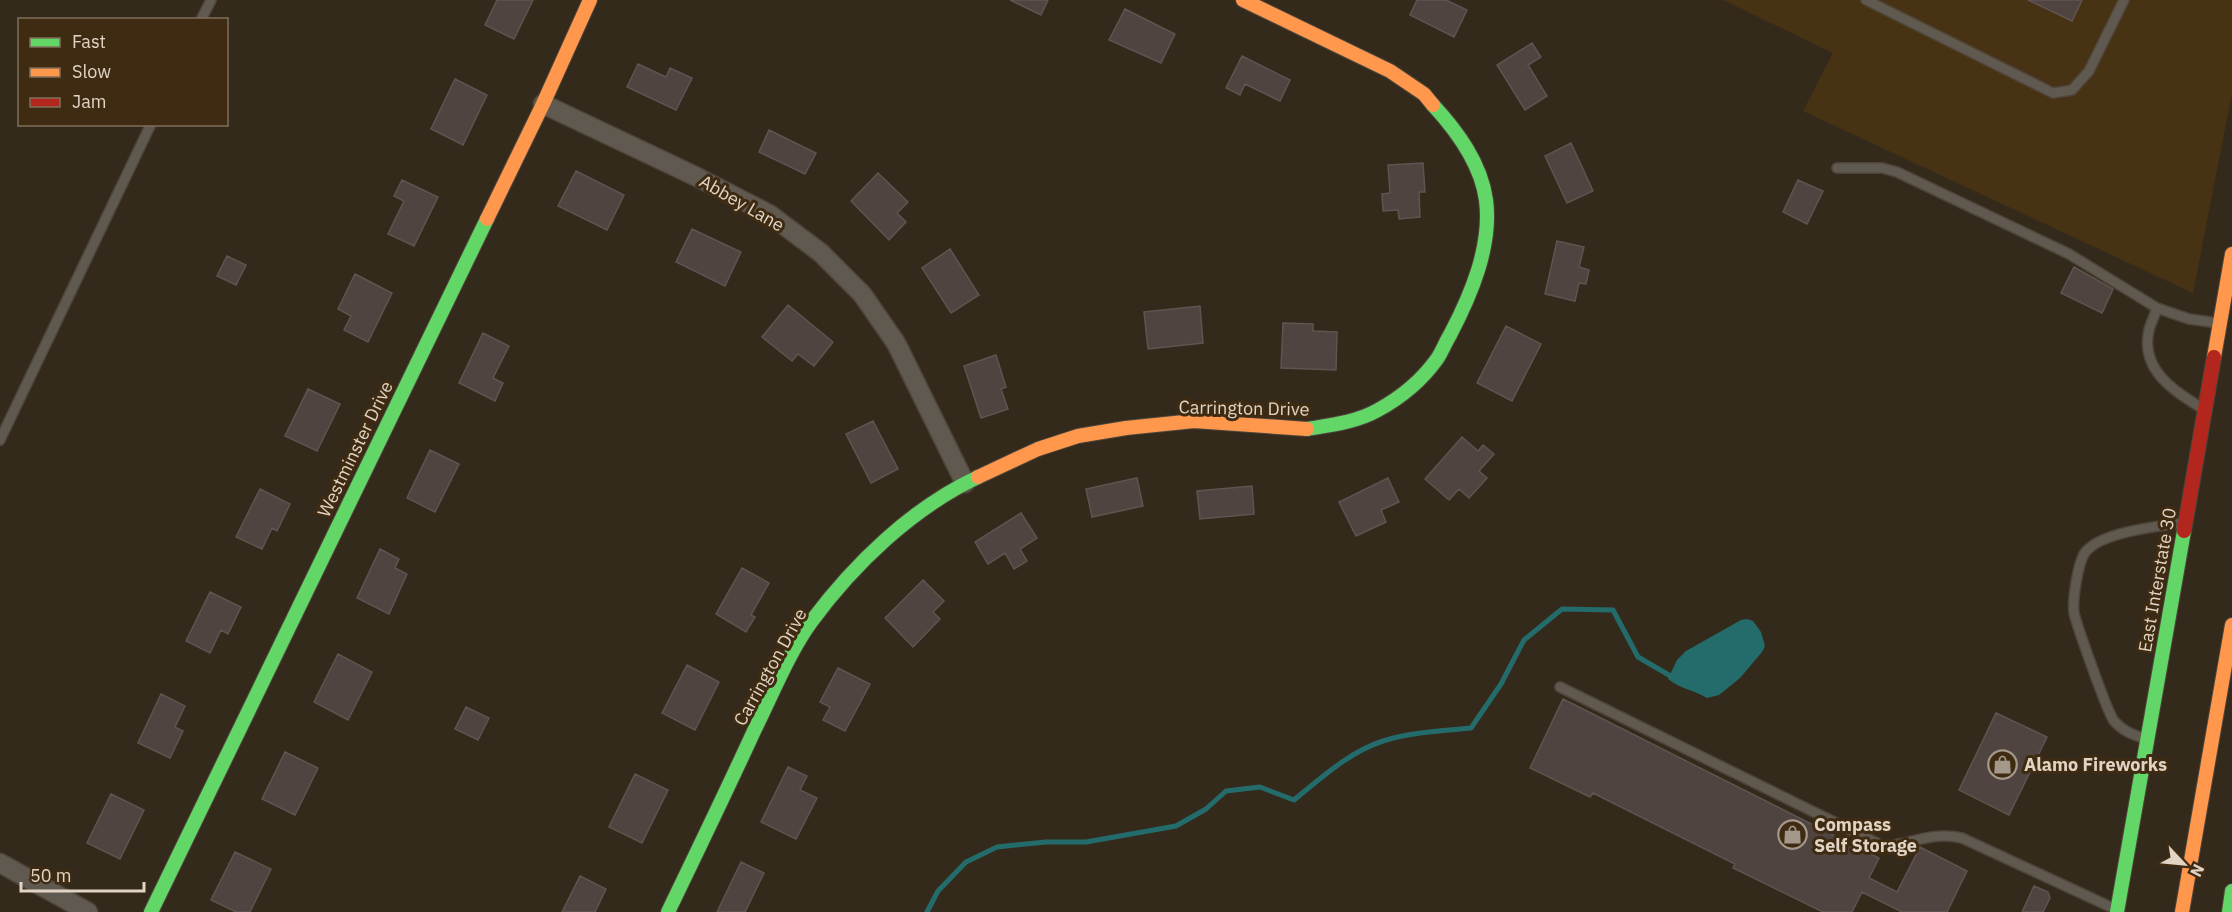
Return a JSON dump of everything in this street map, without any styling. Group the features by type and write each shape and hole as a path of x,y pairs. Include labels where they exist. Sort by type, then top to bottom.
{"main road":[{"name":"Westminster Drive","path":"151,912 543,104 590,0"},
{"name":"Carrington Drive","path":"668,912 780,678 810,624 854,570 912,518 965,483 1038,449 1088,434 1194,422 1303,430 1338,424 1377,411 1412,387 1437,359 1462,310 1477,273 1486,237 1486,199 1477,171 1459,134 1424,94 1390,71 1243,0"},
{"name":"East Interstate 30","path":"2117,911 2232,255"},
{"path":"2182,912 2232,625"},
{"path":"2229,912 2232,891"}],"street":[{"name":"Abbey Lane","path":"543,104 769,214 821,253 862,294 896,343 965,483"},
{"path":"0,863 88,912"}],"lane":[{"path":"202,18 211,0"},
{"path":"1866,0 2053,93 2072,90 2089,71 2124,0"},
{"path":"0,440 150,126"},
{"path":"1838,168 1881,168 1897,172 2069,254 2157,308 2189,319 2220,324"},
{"path":"2157,308 2149,331 2148,354 2160,376 2173,391 2205,410"},
{"path":"2147,740 2130,734 2112,719 2074,611 2076,582 2085,553 2102,539 2117,533 2186,523"},
{"path":"1560,687 1883,846 1945,834 1962,838 2117,911"}],"shaded area":[{"path":"1723,0 2232,0 2232,93 2193,293 1803,111 1833,53"}],"water":[{"path":"1741,620 1753,621 1761,632 1765,646 1740,678 1719,695 1707,698 1668,679 1677,660 1686,651"}],"building":[{"path":"497,0 533,0 514,39 485,25"},
{"path":"1010,0 1048,0 1041,15"},
{"path":"1417,0 1446,0 1467,10 1454,37 1410,15"},
{"path":"2028,0 2082,0 2072,21"},
{"path":"1125,9 1175,34 1161,63 1109,40"},
{"path":"1532,43 1541,57 1528,65 1547,96 1525,110 1497,65"},
{"path":"1242,56 1290,80 1280,101 1245,84 1240,95 1226,88"},
{"path":"638,64 666,77 670,68 692,78 676,110 627,87"},
{"path":"455,79 487,95 463,145 431,129"},
{"path":"769,130 816,153 805,174 759,152"},
{"path":"1571,143 1593,191 1567,203 1545,156"},
{"path":"1423,163 1425,192 1419,192 1420,217 1399,219 1398,210 1383,211 1382,194 1390,193 1388,165"},
{"path":"576,171 624,195 607,230 558,206"},
{"path":"878,173 908,202 897,213 906,222 889,240 851,201"},
{"path":"402,180 438,197 414,246 388,234 404,201 394,196"},
{"path":"1798,180 1823,191 1807,224 1783,212"},
{"path":"692,229 741,252 725,286 676,262"},
{"path":"1557,241 1584,247 1579,267 1589,270 1586,284 1579,283 1575,301 1545,294"},
{"path":"950,249 979,295 951,313 922,268"},
{"path":"227,256 246,265 236,285 217,276"},
{"path":"2074,267 2113,289 2102,313 2061,293"},
{"path":"355,274 392,293 368,342 344,330 351,316 338,309"},
{"path":"788,305 833,342 814,366 798,354 792,361 762,337"},
{"path":"1200,306 1203,343 1148,349 1144,312"},
{"path":"1283,323 1313,324 1313,331 1337,332 1336,370 1281,368"},
{"path":"1506,326 1541,344 1512,401 1477,383"},
{"path":"483,333 509,346 493,378 503,383 495,401 459,383"},
{"path":"996,355 1006,387 1001,389 1008,409 981,418 964,366"},
{"path":"308,389 340,404 317,451 285,436"},
{"path":"873,421 898,469 871,483 846,434"},
{"path":"1462,437 1478,451 1483,445 1494,454 1479,471 1487,478 1469,498 1459,489 1449,500 1425,479"},
{"path":"430,450 459,464 435,512 407,498"},
{"path":"1137,478 1143,506 1092,517 1086,489"},
{"path":"1388,478 1399,502 1381,510 1386,522 1356,536 1339,502"},
{"path":"1252,486 1254,514 1200,519 1197,491"},
{"path":"260,489 290,504 277,531 272,528 262,549 236,537"},
{"path":"1021,513 1037,538 1020,549 1027,561 1014,569 1005,553 988,564 975,542"},
{"path":"380,549 399,559 395,568 407,574 389,614 357,598"},
{"path":"742,568 769,583 751,615 755,617 746,632 716,614"},
{"path":"923,580 944,601 933,612 940,619 913,647 885,618"},
{"path":"210,592 241,607 228,634 221,630 210,653 186,641"},
{"path":"338,654 372,672 348,720 314,702"},
{"path":"687,665 719,682 695,730 662,713"},
{"path":"838,668 870,684 845,731 823,720 830,707 820,702"},
{"path":"161,694 185,706 175,727 183,731 170,758 138,743"},
{"path":"1563,699 1879,858 1869,878 1897,892 1920,847 1967,871 1947,912 1902,912 1862,892 1852,912 1823,912 1733,868 1735,864 1593,793 1590,797 1530,768"},
{"path":"466,707 489,718 478,740 455,729"},
{"name":"Alamo Fireworks","path":"1996,713 2047,737 2009,815 1959,790"},
{"path":"285,752 318,768 295,815 262,799"},
{"path":"788,767 807,776 800,790 817,798 796,839 761,822"},
{"path":"635,774 668,790 642,843 609,827"},
{"path":"111,794 144,810 120,859 87,843"},
{"path":"235,852 271,869 250,912 236,912 211,900"},
{"path":"741,862 764,873 745,912 717,912"},
{"path":"580,876 606,889 595,912 562,912"},
{"path":"2034,886 2048,892 2050,898 2043,912 2022,912"}],"waterway":[{"path":"927,912 938,891 966,862 997,847 1046,842 1086,842 1176,826 1206,809 1226,791 1260,787 1294,800 1336,766 1383,741 1427,732 1471,728 1501,684 1524,640 1562,609 1613,610 1638,657 1674,678"}],"traffic: fast":[{"path":"1307,429 1370,414 1410,388 1439,356 1472,287 1486,235 1486,200 1479,173 1467,148 1433,105"},
{"path":"151,912 487,219"},
{"path":"668,912 781,675 811,622 846,579 886,539 930,505 978,477"},
{"path":"2117,912 2184,531"},
{"path":"2229,912 2232,891"}],"traffic: slow":[{"path":"487,219 590,0"},
{"path":"1243,0 1390,71 1424,94 1433,105"},
{"path":"2214,357 2232,254"},
{"path":"978,477 1038,449 1078,436 1126,428 1194,421 1307,429"},
{"path":"2182,912 2232,625"}],"traffic: jam":[{"path":"2184,531 2214,357"}],"place":[{"name":"Alamo Fireworks","path":"2003,764"},
{"name":"Compass Self Storage","path":"1793,834"}]}
